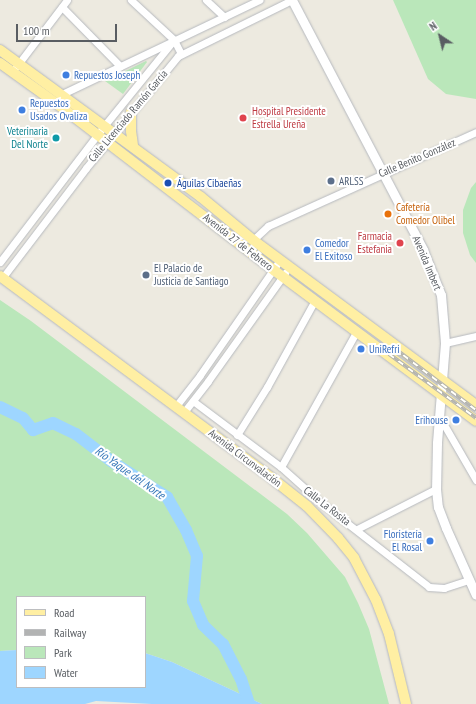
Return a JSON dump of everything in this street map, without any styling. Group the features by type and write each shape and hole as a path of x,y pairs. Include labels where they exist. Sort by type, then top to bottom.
{"main road":[{"name":"Avenida Imbert","path":"292,0 423,250 441,295 445,344 439,416 436,489 438,507 468,580 476,595"},
{"name":"Avenida 27 de Febrero","path":"0,50 60,95 133,146 201,197 284,264 476,405"},
{"name":"Avenida 27 de Febrero","path":"0,63 476,421"},
{"path":"131,112 130,131 133,146"},
{"name":"Avenida Circunvalación","path":"1,277 180,409 307,506 338,538 354,558 376,600 389,634 406,704"}],"street":[{"path":"12,72 67,0"},
{"path":"131,0 174,40 181,54"},
{"path":"206,0 224,17"},
{"name":"Calle Licenciado Ramón García","path":"0,262 104,126 174,40 259,0"},
{"name":"Calle Licenciado Ramón García","path":"1,277 106,142 181,54 292,0"},
{"path":"62,7 120,66"},
{"path":"60,95 174,40"},
{"name":"Calle Benito González","path":"253,240 268,226 383,172 476,132"},
{"path":"180,409 193,401 279,274 284,264"},
{"path":"180,409 279,274 284,264"},
{"path":"237,434 267,387 315,300"},
{"path":"281,467 356,332"},
{"path":"445,344 476,336"},
{"name":"Calle La Rosita","path":"193,401 281,467 320,502 357,529 429,587 444,588 468,580"},
{"path":"439,416 476,480"},
{"path":"357,529 436,489"}],"green space":[{"path":"393,0 476,0 476,99 446,94 428,79"},
{"path":"146,61 147,62 123,94 105,81"},
{"path":"476,182 476,263 470,255 463,233 463,210 471,188"},
{"path":"0,300 31,321 287,514 307,533 345,577 358,603 369,629 389,704 262,704 172,662 146,653 146,596 16,596 16,650 0,651"}],"water":[{"path":"16,650 16,688 146,688 146,653 172,662 262,704 152,704 96,701 85,704 0,704 0,651"}],"waterway":[{"name":"Río Yaque del Norte","path":"0,407 23,418 33,430 53,423 76,434 111,461 167,497 186,530 197,556 193,601 203,625 223,644 241,679 249,704"}],"railway":[{"path":"394,348 476,410"},
{"path":"389,354 476,418"}],"place":[{"name":"Repuestos Joseph","path":"66,75"},
{"name":"Repuestos Usados Ovaliza","path":"22,110"},
{"name":"Hospital Presidente Estrella Ureña","path":"243,118"},
{"name":"Veterinaria Del Norte","path":"56,138"},
{"name":"ARLSS","path":"331,181"},
{"name":"Águilas Cibaeñas","path":"168,183"},
{"name":"Cafetería Comedor Olibel","path":"388,214"},
{"name":"Farmacia Estefania","path":"400,243"},
{"name":"Comedor El Exitoso","path":"307,250"},
{"name":"El Palacio de Justicia de Santiago","path":"146,275"},
{"name":"UniRefri","path":"361,349"},
{"name":"Erihouse","path":"456,420"},
{"name":"Floristería El Rosal","path":"430,541"}]}
